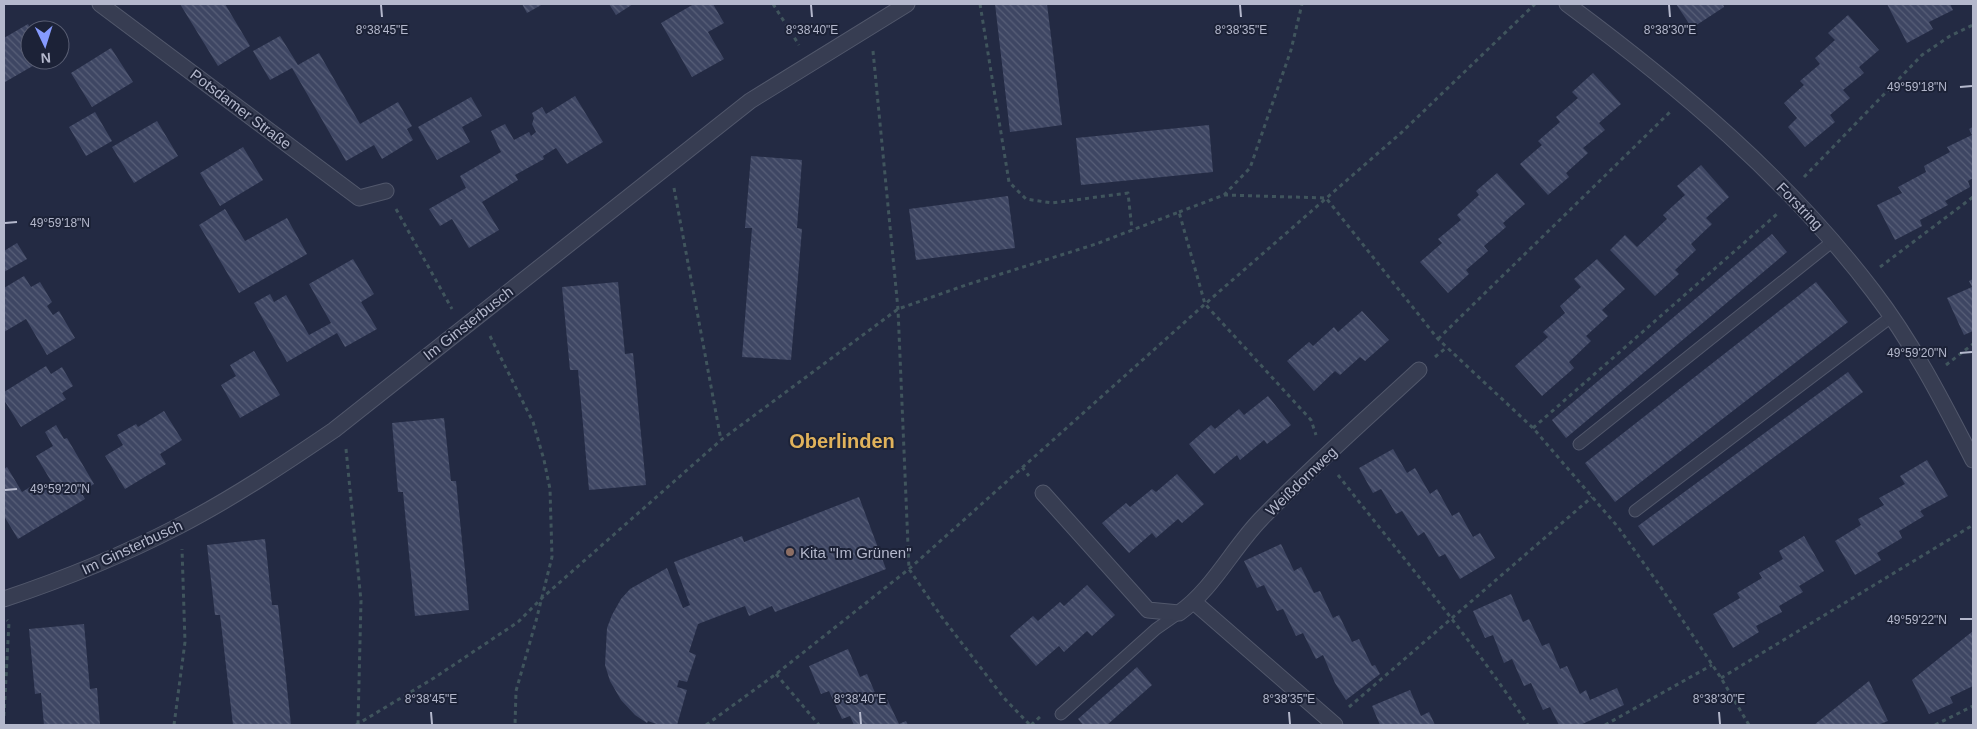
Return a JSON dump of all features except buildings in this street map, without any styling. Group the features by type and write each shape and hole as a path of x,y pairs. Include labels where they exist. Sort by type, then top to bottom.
{"street":[{"name":"Potsdamer Straße","path":"100,4 359,198 386,191"},
{"name":"Im Ginsterbusch","path":"4,599 82,570 181,525 243,489 334,430 709,131 750,101 810,62 907,4"},
{"name":"Forstring","path":"1566,4 1685,97 1732,138 1791,196 1833,241 1864,279 1891,317 1929,377 1973,460"},
{"name":"Weißdornweg","path":"1179,613 1194,602 1260,520 1324,457 1419,370"},
{"path":"1043,492 1148,610 1179,613"},
{"path":"1194,602 1334,723"}],"lane":[{"path":"1579,444 1833,241"},
{"path":"1635,510 1891,317"},
{"path":"1061,714 1156,629 1179,613"}],"path":[{"path":"773,4 810,62"},
{"path":"980,4 1009,182 1026,199 1052,203 1128,193 1132,230"},
{"path":"1224,196 1250,168 1291,50 1302,4"},
{"path":"706,725 776,674 909,570 1205,304 1401,133 1535,4"},
{"path":"870,25 898,309 909,570 941,616 1004,698 1030,725"},
{"path":"1533,428 1791,196 1922,55 1950,36 1973,25"},
{"path":"1438,339 1685,97"},
{"path":"670,164 721,440"},
{"path":"386,191 462,327"},
{"path":"357,725 434,678 518,622 542,598 721,440 898,309 966,284 1096,244 1224,196 1326,198"},
{"path":"1864,279 1973,197"},
{"path":"1326,198 1438,339 1533,428 1618,527 1721,678 1749,725"},
{"path":"1179,212 1205,304 1311,420 1324,457 1509,696 1528,725"},
{"path":"477,315 487,330 533,422 550,489 552,557 516,691 515,725"},
{"path":"1929,377 1973,344"},
{"path":"334,430 346,445 361,601 357,725"},
{"path":"1334,723 1592,497"},
{"path":"174,725 185,642 181,525"},
{"path":"1721,678 1973,525"},
{"path":"4,616 9,622 4,716"},
{"path":"1605,725 1712,665"},
{"path":"776,674 819,725"},
{"path":"1935,725 1973,706"}],"place":[{"name":"Kita \"Im Grünen\"","path":"790,552"}],"district":[{"name":"Oberlinden","path":"842,441"}]}
